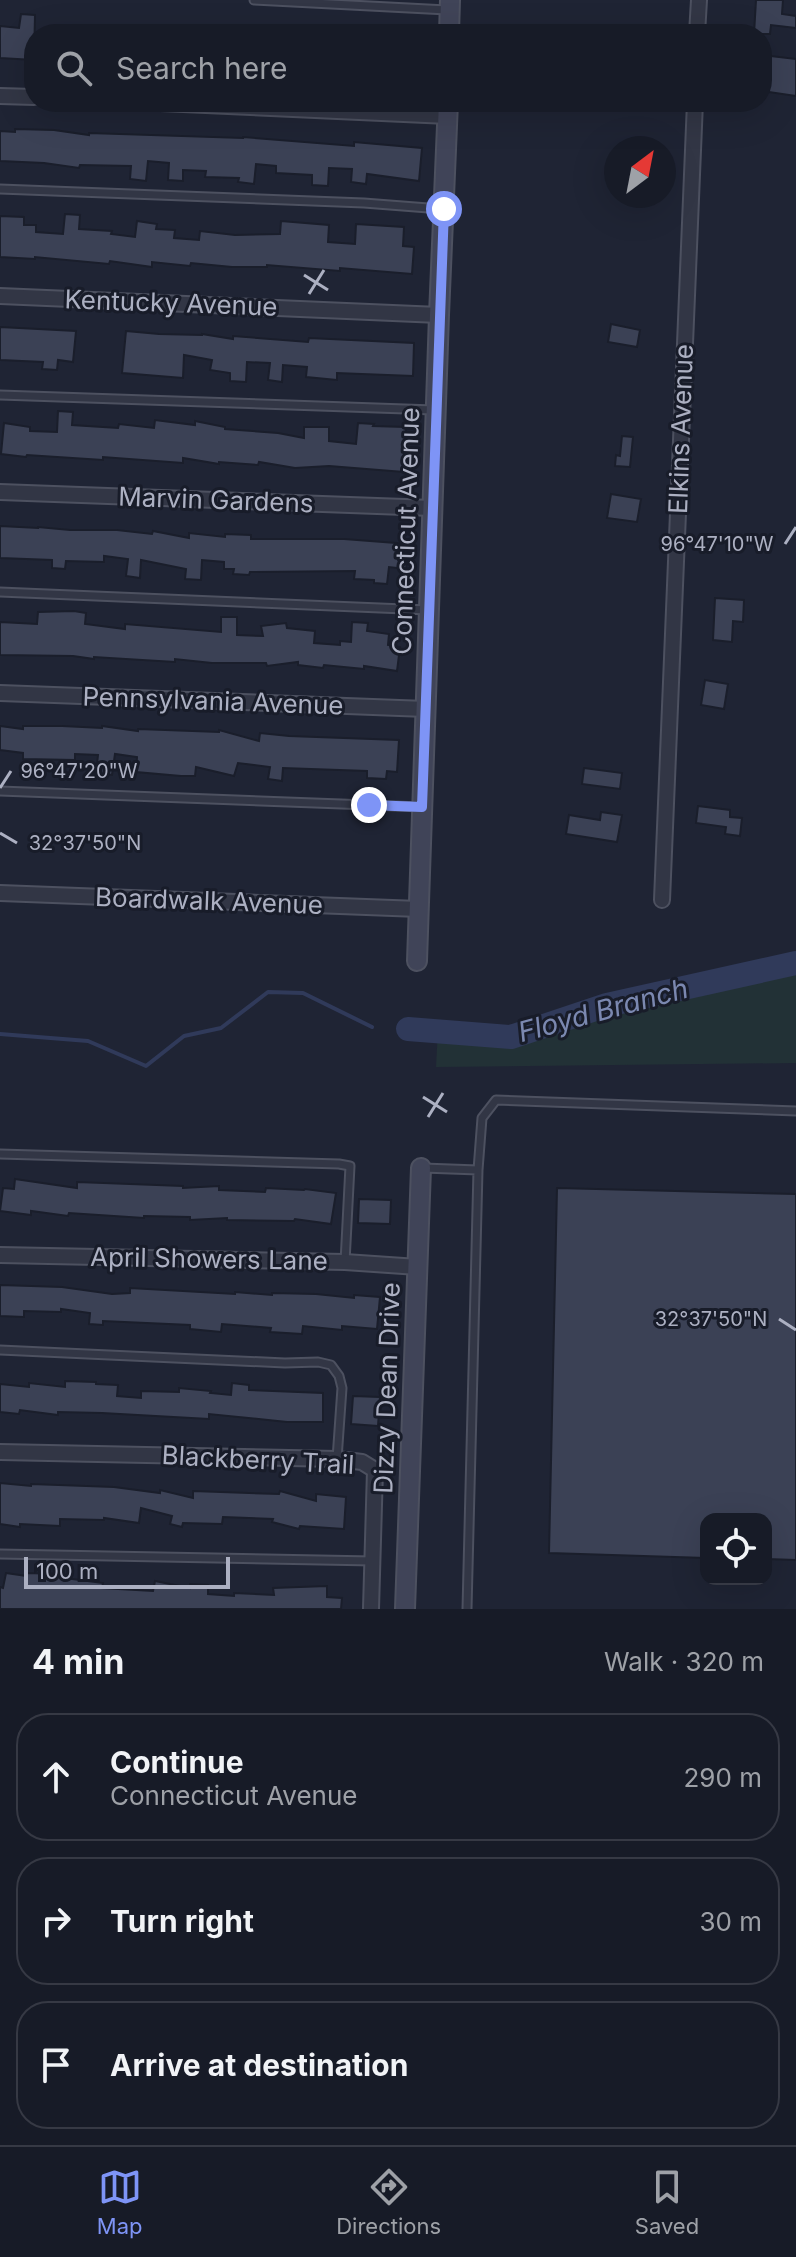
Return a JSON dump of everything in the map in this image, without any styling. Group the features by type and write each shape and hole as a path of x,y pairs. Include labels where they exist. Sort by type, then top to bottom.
{"street":[{"path":"698,24 699,0"},
{"path":"0,96 24,97"},
{"name":"Connecticut Avenue","path":"417,961 448,112"},
{"name":"Elkins Avenue","path":"662,900 695,112"},
{"name":"Kentucky Avenue","path":"0,296 439,315"},
{"name":"Marvin Gardens","path":"0,492 432,508"},
{"name":"Pennsylvania Avenue","path":"0,693 426,709"},
{"name":"Boardwalk Avenue","path":"0,893 419,909"},
{"name":"Dizzy Dean Drive","path":"405,1609 421,1168"},
{"name":"April Showers Lane","path":"0,1255 345,1262 418,1267"},
{"name":"Blackberry Trail","path":"0,1452 362,1462 375,1470 371,1609"}],"lane":[{"path":"254,0 450,5"},
{"path":"0,189 444,209"},
{"path":"0,395 435,411"},
{"path":"0,592 430,610"},
{"path":"0,791 422,807"},
{"path":"467,1609 478,1170 482,1118 496,1100 796,1111"},
{"path":"0,1154 350,1166 345,1262"},
{"path":"421,1168 478,1170"},
{"path":"0,1350 318,1362 331,1365 339,1376 342,1388 337,1459"},
{"path":"0,1554 373,1561"}],"shaded area":[{"path":"796,964 796,1063 436,1067 438,1029 523,1026 615,998"}],"building":[{"path":"756,0 783,0 782,14 796,16 796,28 755,24"},
{"path":"21,14 35,15 35,24 24,24 24,59 0,58 0,26 19,28"},
{"path":"772,56 796,59 796,96 772,92"},
{"path":"15,129 89,135 243,137 354,146 354,142 422,148 419,181 367,174 366,184 351,182 352,169 329,168 328,186 312,185 312,175 276,173 276,166 256,164 254,184 238,182 239,178 205,177 206,171 183,170 183,181 168,180 169,163 148,161 146,181 130,179 131,166 80,165 79,168 0,161 0,131 15,132"},
{"path":"65,214 80,215 79,229 112,231 111,234 135,237 137,221 157,224 156,229 175,230 174,238 199,240 200,231 235,235 280,234 281,221 329,225 328,242 355,244 356,224 404,227 403,246 414,247 412,274 267,265 232,267 191,263 190,266 152,262 152,267 110,261 109,264 0,257 0,216 24,217 24,225 36,225 36,232 63,234"},
{"path":"611,324 640,330 637,347 608,342"},
{"path":"0,327 76,331 73,362 58,360 57,370 42,369 43,362 0,360"},
{"path":"126,331 202,334 233,339 233,336 308,342 309,338 414,343 413,376 337,373 337,380 306,377 307,367 283,365 282,382 268,380 270,363 247,362 246,382 230,381 230,373 210,370 212,360 184,355 183,378 122,373"},
{"path":"58,411 73,412 72,425 118,428 119,424 154,428 155,420 195,425 195,421 225,429 304,438 304,427 329,427 329,441 356,444 358,423 406,427 404,472 329,466 295,468 259,462 258,465 219,464 183,458 183,463 1,454 4,423 30,427 30,431 57,432"},
{"path":"622,436 633,437 630,467 615,466 616,455 620,456"},
{"path":"611,494 641,499 637,522 607,518"},
{"path":"0,526 152,534 153,531 189,538 189,533 225,537 225,534 251,535 251,539 344,539 409,544 406,569 389,567 387,584 354,579 355,571 233,574 234,569 224,569 224,562 202,560 201,580 185,579 186,569 141,560 140,578 126,576 128,559 104,556 104,562 66,561 65,569 52,568 52,560 0,558"},
{"path":"715,598 744,600 743,622 733,621 732,642 713,640"},
{"path":"38,612 86,613 85,624 125,629 125,624 221,632 221,617 237,617 237,635 263,636 261,626 286,623 287,628 315,631 314,643 340,645 340,641 351,642 352,622 368,623 367,631 389,634 388,645 400,647 397,671 364,666 364,669 324,665 323,668 298,665 298,662 267,666 266,663 175,659 175,662 0,655 0,622 37,624"},
{"path":"705,680 728,684 724,709 701,705"},
{"path":"0,726 23,729 23,726 102,726 138,731 219,730 259,741 260,733 399,740 397,772 387,771 386,779 367,778 367,771 283,768 282,781 268,779 270,767 238,763 234,776 196,767 195,776 181,776 136,772 137,757 115,754 112,775 96,773 98,755 75,754 75,760 23,759 23,753 0,750"},
{"path":"584,768 622,773 620,789 582,784"},
{"path":"698,806 730,810 730,817 742,818 740,836 725,834 726,827 696,823"},
{"path":"601,812 622,815 617,842 566,834 569,815 600,820"},
{"path":"15,1179 77,1188 77,1182 183,1188 219,1186 219,1190 265,1192 266,1188 305,1189 336,1193 331,1224 295,1219 190,1220 190,1217 144,1218 69,1213 68,1216 31,1211 31,1215 0,1211 3,1188 14,1189"},
{"path":"557,1188 796,1194 796,1560 772,1559 772,1513 700,1513 700,1558 549,1553"},
{"path":"359,1199 391,1200 390,1224 358,1223"},
{"path":"0,1285 62,1287 112,1294 130,1293 130,1288 380,1297 377,1329 342,1326 342,1330 303,1326 302,1334 222,1324 221,1332 190,1329 190,1325 103,1321 103,1325 89,1324 90,1313 61,1309 61,1312 24,1311 24,1317 0,1316"},
{"path":"65,1381 118,1385 117,1396 141,1398 141,1391 179,1392 179,1388 231,1395 232,1383 249,1385 249,1390 323,1393 323,1422 287,1422 209,1414 209,1419 102,1413 58,1412 58,1415 20,1410 19,1414 0,1412 0,1384 65,1387"},
{"path":"353,1396 380,1397 378,1426 351,1424"},
{"path":"0,1483 114,1487 160,1493 160,1490 193,1498 193,1491 279,1494 280,1491 316,1501 316,1494 346,1497 344,1529 300,1526 299,1529 272,1522 273,1519 223,1517 222,1524 183,1523 182,1527 170,1524 172,1516 141,1508 139,1523 104,1518 60,1519 60,1526 20,1524 20,1527 0,1524"},
{"path":"6,1573 27,1576 27,1573 58,1574 58,1577 103,1583 102,1588 153,1591 155,1581 190,1588 190,1584 208,1585 208,1594 234,1596 234,1593 274,1595 273,1588 327,1586 327,1597 342,1598 341,1609 0,1609 0,1587 3,1588"}],"waterway":[{"name":"Floyd Branch","path":"408,1029 511,1037 607,1005 796,963"},
{"name":"Floyd Branch","path":"0,1034 88,1041 146,1066 184,1036 221,1028 268,992 303,993 372,1027"}],"route":[{"path":"369,805 422,807 444,209"}]}
